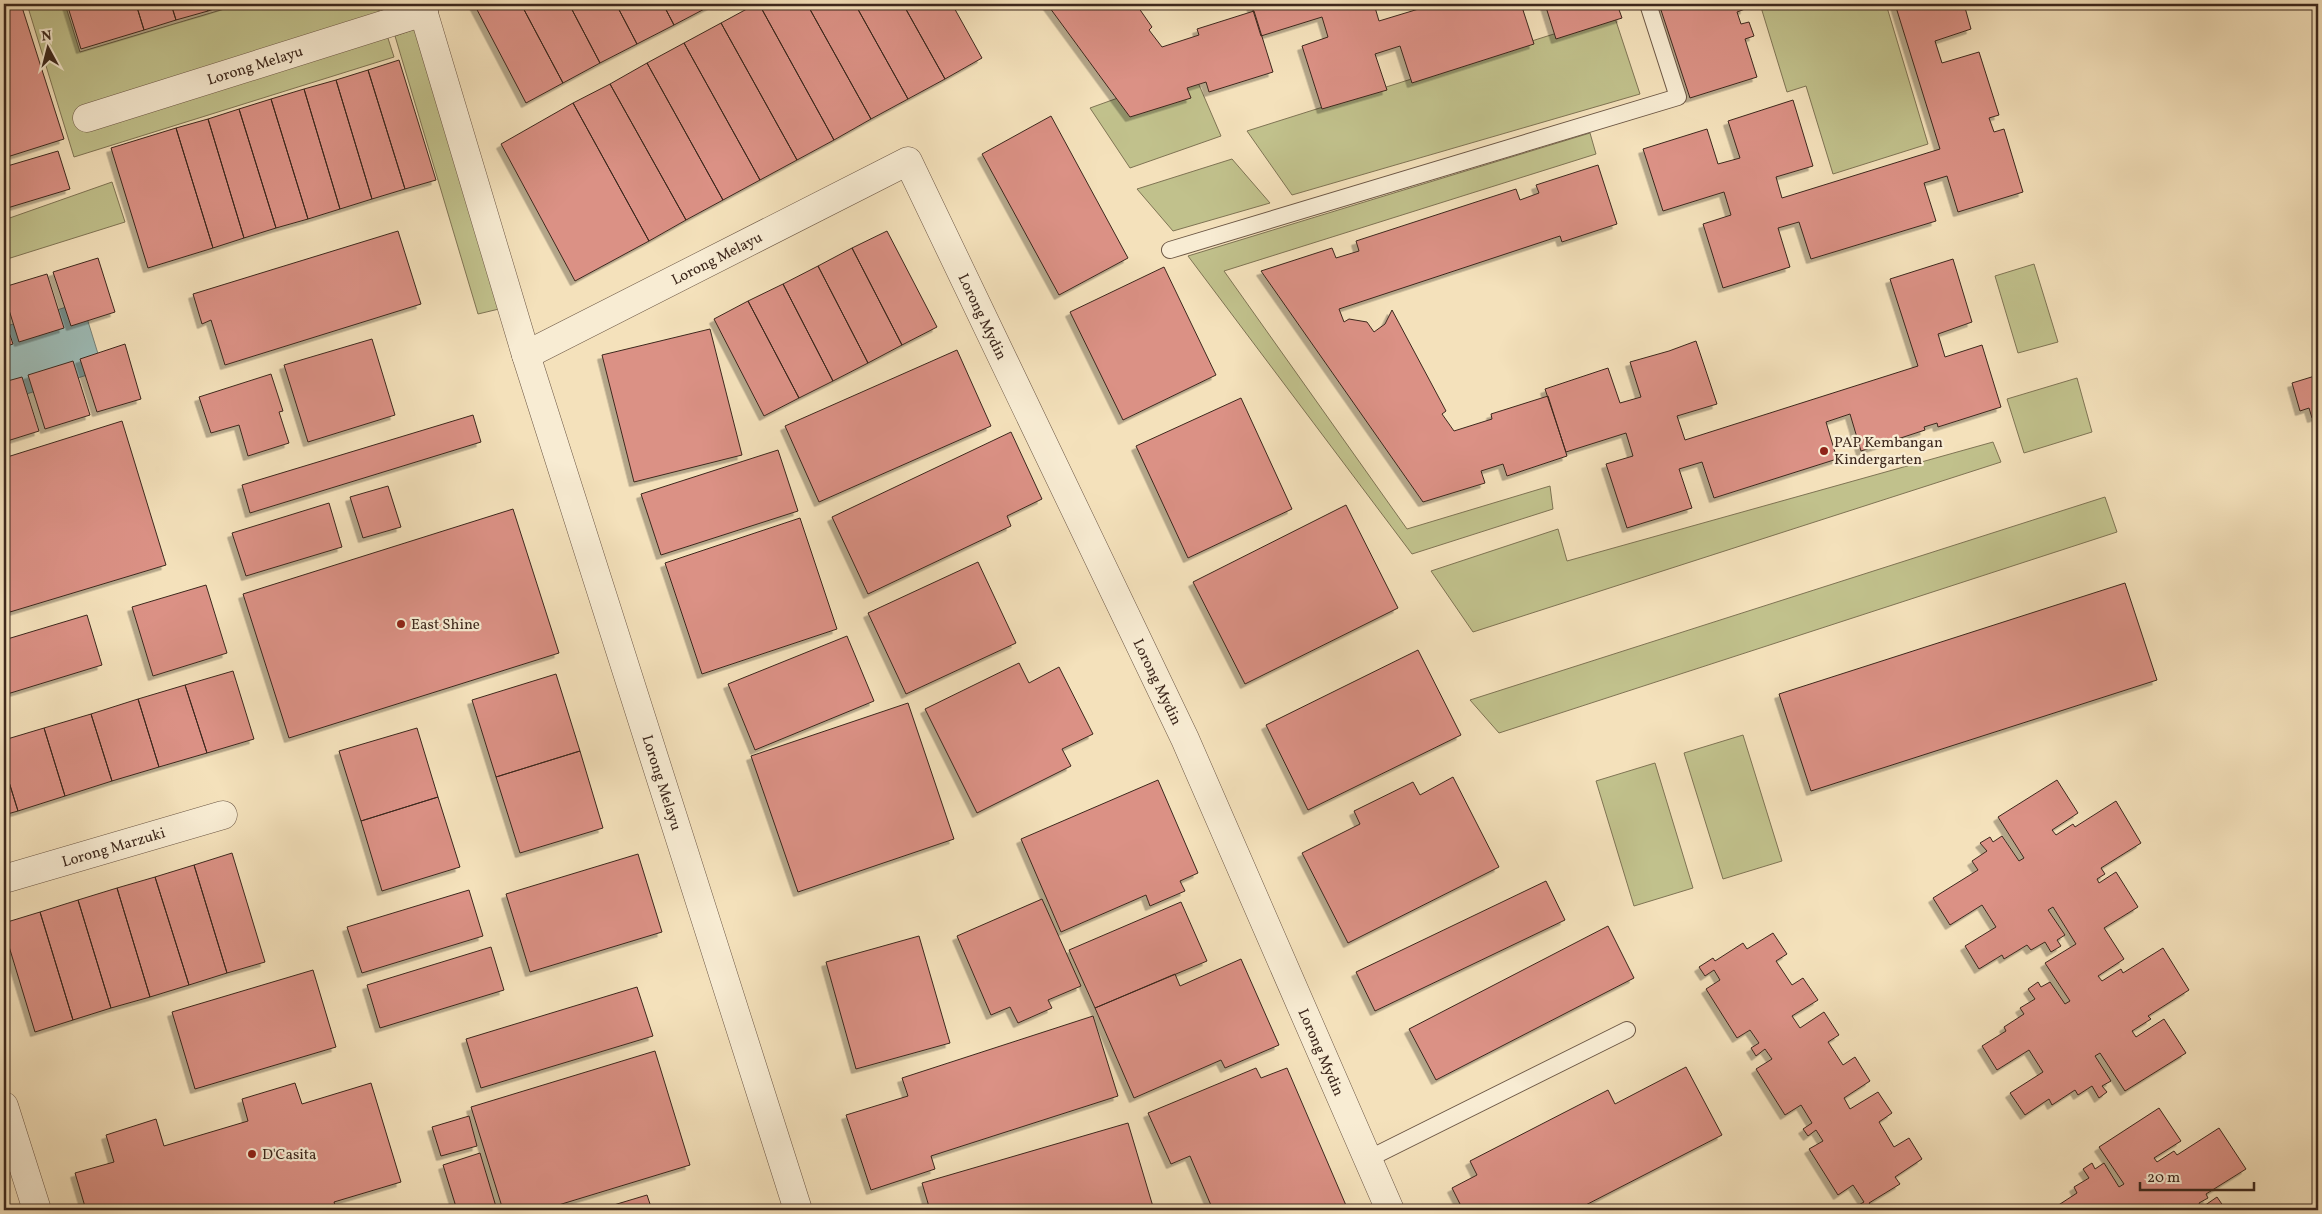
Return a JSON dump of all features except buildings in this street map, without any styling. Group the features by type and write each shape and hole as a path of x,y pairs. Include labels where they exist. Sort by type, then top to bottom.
{"street":[{"name":"Lorong Melayu","path":"87,118 422,8 526,355 798,1210"},
{"name":"Lorong Melayu","path":"526,355 908,161"},
{"name":"Lorong Mydin","path":"908,161 1185,739 1390,1210"},
{"name":"Lorong Marzuki","path":"4,879 223,815"},
{"path":"4,1106 37,1210"}],"lane":[{"path":"1170,250 1678,97 1648,4"},
{"path":"1368,1159 1627,1030"}],"green space":[{"path":"27,4 65,4 80,52 241,4 377,4 394,57 74,157"},
{"path":"1760,4 1886,4 1928,144 1833,174 1806,86 1787,92"},
{"path":"1614,15 1640,94 1292,195 1247,131"},
{"path":"415,29 499,309 478,314 395,36"},
{"path":"1193,71 1221,136 1130,168 1090,108"},
{"path":"1590,133 1596,154 1224,271 1407,529 1550,486 1553,509 1412,554 1188,256"},
{"path":"1232,159 1270,203 1173,231 1137,189"},
{"path":"112,182 125,222 4,260 4,220"},
{"path":"2034,264 2058,342 2018,353 1995,276"},
{"path":"2077,378 2092,432 2024,453 2007,399"},
{"path":"1993,442 2001,462 1473,632 1431,571 1558,529 1567,561"},
{"path":"2105,497 2117,532 1499,733 1470,700"},
{"path":"1743,735 1782,861 1723,879 1684,753"},
{"path":"1655,763 1693,888 1634,906 1596,781"}],"water":[{"path":"82,302 103,370 4,401 4,327"}],"place":[{"name":"PAP Kembangan Kindergarten","path":"1824,451"},
{"name":"East Shine","path":"401,624"},
{"name":"D'Casita","path":"252,1154"}]}
